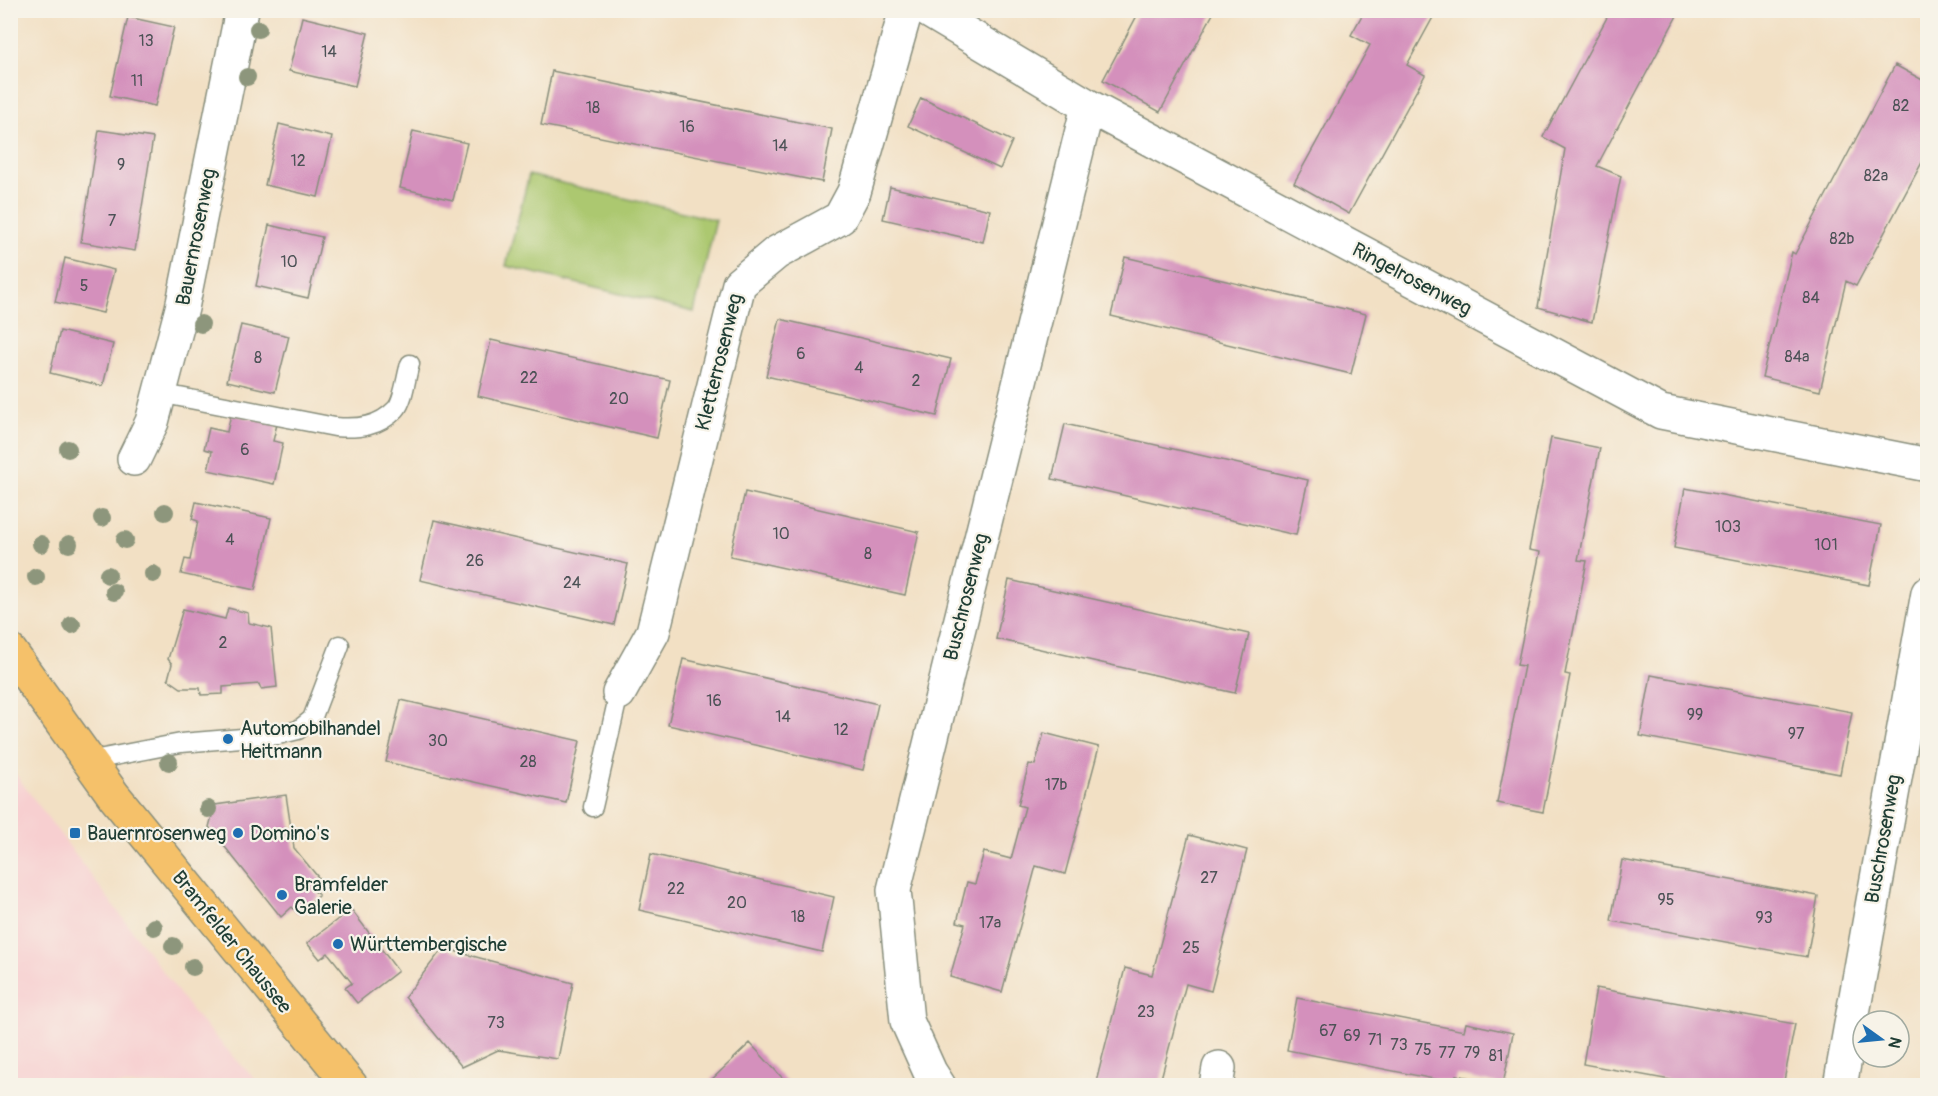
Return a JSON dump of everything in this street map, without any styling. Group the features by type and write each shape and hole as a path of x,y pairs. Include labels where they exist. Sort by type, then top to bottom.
{"main road":[{"name":"Bramfelder Chaussee","path":"10,651 136,824 351,1086"}],"street":[{"name":"Bauernrosenweg","path":"134,459 152,422 182,308 242,10"},
{"name":"Kletterrosenweg","path":"619,693 653,632 739,284 776,253 840,218 854,192 906,10"},
{"name":"Ringelrosenweg","path":"927,10 1088,106 1661,412 1928,465"},
{"name":"Buschrosenweg","path":"939,1086 930,1072 907,1021 894,890 1088,106"},
{"name":"Buschrosenweg","path":"1840,1086 1928,593"}],"lane":[{"path":"159,393 335,427 357,429 371,426 397,408 410,364"},
{"path":"88,761 181,743 278,735 298,730 312,719 340,645"},
{"path":"593,807 619,693"}],"shaded area":[{"path":"10,767 196,1016 260,1085 11,1085"}],"green space":[{"path":"529,175 716,220 694,312 506,266"}],"building":[{"path":"1140,10 1215,10 1160,112 1103,80"},
{"path":"1365,10 1437,10 1407,65 1425,75 1349,214 1294,183 1370,45 1351,35"},
{"path":"1611,10 1680,10 1597,166 1621,176 1592,322 1538,307 1565,149 1543,137"},
{"path":"128,17 174,27 155,106 110,96"},
{"path":"302,17 368,33 355,86 289,71"},
{"path":"1895,65 1928,83 1928,151 1856,286 1846,281 1820,391 1762,377 1792,252 1795,254"},
{"path":"552,71 832,129 822,182 541,125"},
{"path":"921,98 1012,141 1000,169 908,126"},
{"path":"279,124 332,137 318,197 265,185"},
{"path":"99,130 153,138 135,251 81,242"},
{"path":"413,131 467,143 453,200 400,188"},
{"path":"890,187 990,210 983,242 883,219"},
{"path":"269,225 322,237 308,298 256,286"},
{"path":"1125,257 1366,314 1351,374 1111,316"},
{"path":"65,258 114,270 103,313 55,302"},
{"path":"780,319 951,359 937,416 766,376"},
{"path":"241,325 289,336 275,392 227,381"},
{"path":"60,331 113,344 103,386 50,373"},
{"path":"491,340 670,380 657,438 478,396"},
{"path":"231,414 277,424 273,441 283,443 274,484 208,470 212,451 204,449 209,428 227,432"},
{"path":"1065,424 1308,480 1296,535 1052,479"},
{"path":"1551,438 1600,448 1578,560 1587,561 1565,674 1570,675 1543,812 1497,803 1524,666 1517,665 1540,552 1529,550"},
{"path":"1685,488 1881,525 1869,585 1674,548"},
{"path":"745,492 919,532 905,595 730,556"},
{"path":"196,502 271,518 255,590 181,574 185,559 190,560 198,521 192,519"},
{"path":"434,520 628,564 614,625 420,580"},
{"path":"1009,580 1249,634 1235,693 996,639"},
{"path":"228,608 248,613 249,623 271,628 277,687 261,689 259,684 223,687 223,694 201,695 200,688 181,688 168,679 172,664 168,659 183,609 225,619"},
{"path":"683,659 878,704 863,770 668,725"},
{"path":"1651,675 1852,712 1840,774 1640,736"},
{"path":"401,700 580,741 566,803 386,762"},
{"path":"1044,733 1099,747 1065,874 1036,866 1002,992 950,977 965,924 957,922 967,882 975,884 984,852 1011,859 1025,807 1018,805 1029,764 1035,765"},
{"path":"286,795 294,848 322,882 313,889 319,896 298,913 292,907 281,917 209,827 215,805"},
{"path":"1189,835 1247,850 1211,991 1186,984 1159,1086 1095,1086 1125,968 1152,975"},
{"path":"651,854 834,897 822,952 639,910"},
{"path":"1622,860 1818,896 1807,957 1611,921"},
{"path":"351,909 398,971 357,1003 345,988 352,983 328,953 320,959 307,943"},
{"path":"443,948 573,983 558,1059 498,1050 462,1067 405,997"},
{"path":"1596,988 1795,1024 1783,1086 1703,1086 1583,1064"},
{"path":"1297,998 1464,1031 1466,1023 1513,1033 1503,1085 1456,1075 1454,1083 1287,1050"},
{"path":"750,1043 790,1086 705,1086"}],"place":[{"name":"Automobilhandel Heitmann","path":"228,739"},
{"name":"Bauernrosenweg","path":"75,833"},
{"name":"Domino's","path":"238,833"},
{"name":"Bramfelder Galerie","path":"282,895"},
{"name":"Württembergische","path":"338,944"}]}
